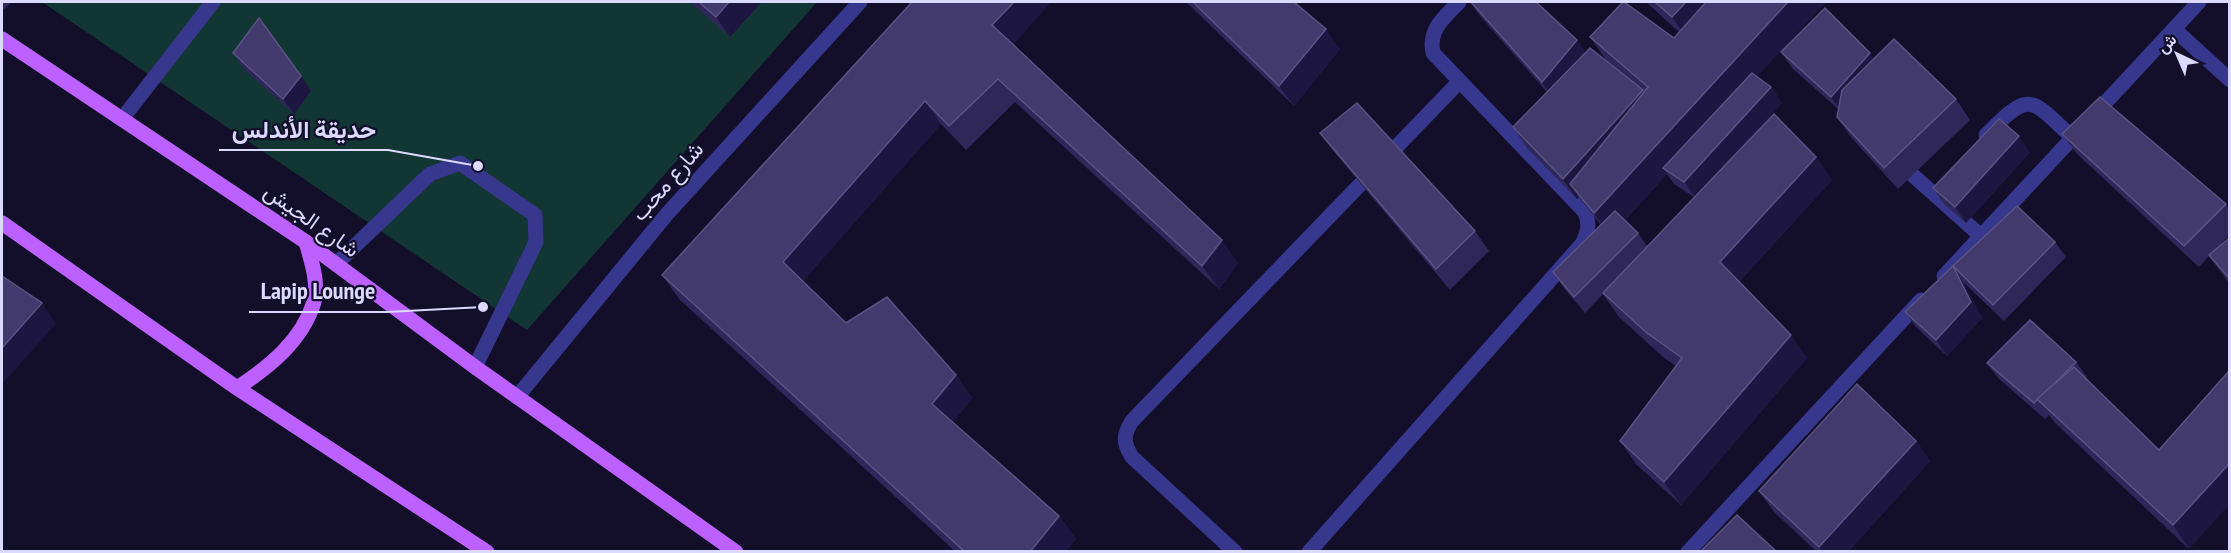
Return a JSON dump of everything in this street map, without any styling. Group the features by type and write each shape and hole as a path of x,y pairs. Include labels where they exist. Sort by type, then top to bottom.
{"main road":[{"name":"شارع الجيش","path":"2,39 306,242 475,367 736,552"},
{"path":"2,223 237,388 488,552"},
{"path":"237,388 270,366 297,336 314,301 315,275 306,242"}],"street":[{"path":"122,119 213,2"},
{"name":"شارع محب","path":"517,397 668,214 860,2"},
{"path":"1309,552 1582,244 1587,234 1589,223 1586,212 1440,63 1433,53 1431,41 1434,30 1459,2"},
{"path":"1688,552 2199,2"},
{"path":"2174,29 2229,80"},
{"path":"1235,552 1132,457 1125,446 1125,433 1132,421 1459,82"},
{"path":"1971,150 2019,105 2036,105 2073,138"},
{"path":"1886,152 1935,188 1981,236"},
{"path":"336,264 430,174 460,163 535,215 536,242 475,367"}],"green space":[{"path":"42,2 817,2 527,330"}],"building":[{"path":"699,2 729,2 716,17"},
{"path":"912,2 1014,2 992,25 1222,240 1202,266 998,79 949,126 925,101 783,262 846,323 887,297 956,375 932,404 1059,516 1030,552 965,552 662,275"},
{"path":"1193,2 1294,2 1326,29 1279,86"},
{"path":"1471,2 1536,2 1577,40 1542,82"},
{"path":"1623,2 1674,38 1706,2 1788,2 1594,213 1570,184 1648,87 1590,37"},
{"path":"1655,2 1686,2 1672,17"},
{"path":"1825,8 1870,53 1831,97 1781,52"},
{"path":"259,18 301,76 283,99 233,53"},
{"path":"1894,39 1956,99 1884,168 1837,117 1842,90"},
{"path":"1590,48 1643,90 1563,179 1513,127"},
{"path":"1752,73 1771,87 1684,182 1663,168"},
{"path":"2100,97 2226,204 2184,246 2062,134"},
{"path":"1357,103 1475,231 1436,269 1320,133"},
{"path":"1774,114 1816,157 1720,262 1791,335 1664,482 1620,441 1682,358 1647,333 1603,293"},
{"path":"1999,119 2019,136 1955,207 1933,188"},
{"path":"2017,206 2055,242 1993,305 1953,266"},
{"path":"1615,211 1638,233 1574,297 1553,272"},
{"path":"2229,238 2229,278 2209,255"},
{"path":"1953,266 1971,302 1936,340 1905,312"},
{"path":"2,276 42,303 2,348"},
{"path":"2030,320 2076,362 2034,403 1987,363"},
{"path":"2074,367 2159,450 2229,371 2229,464 2173,525 2037,399"},
{"path":"1857,384 1916,441 1819,547 1759,491"},
{"path":"1737,515 1777,552 1700,552"}],"place":[{"name":"حديقة الأندلس","path":"478,166"},
{"name":"Lapip Lounge","path":"483,307"}]}
